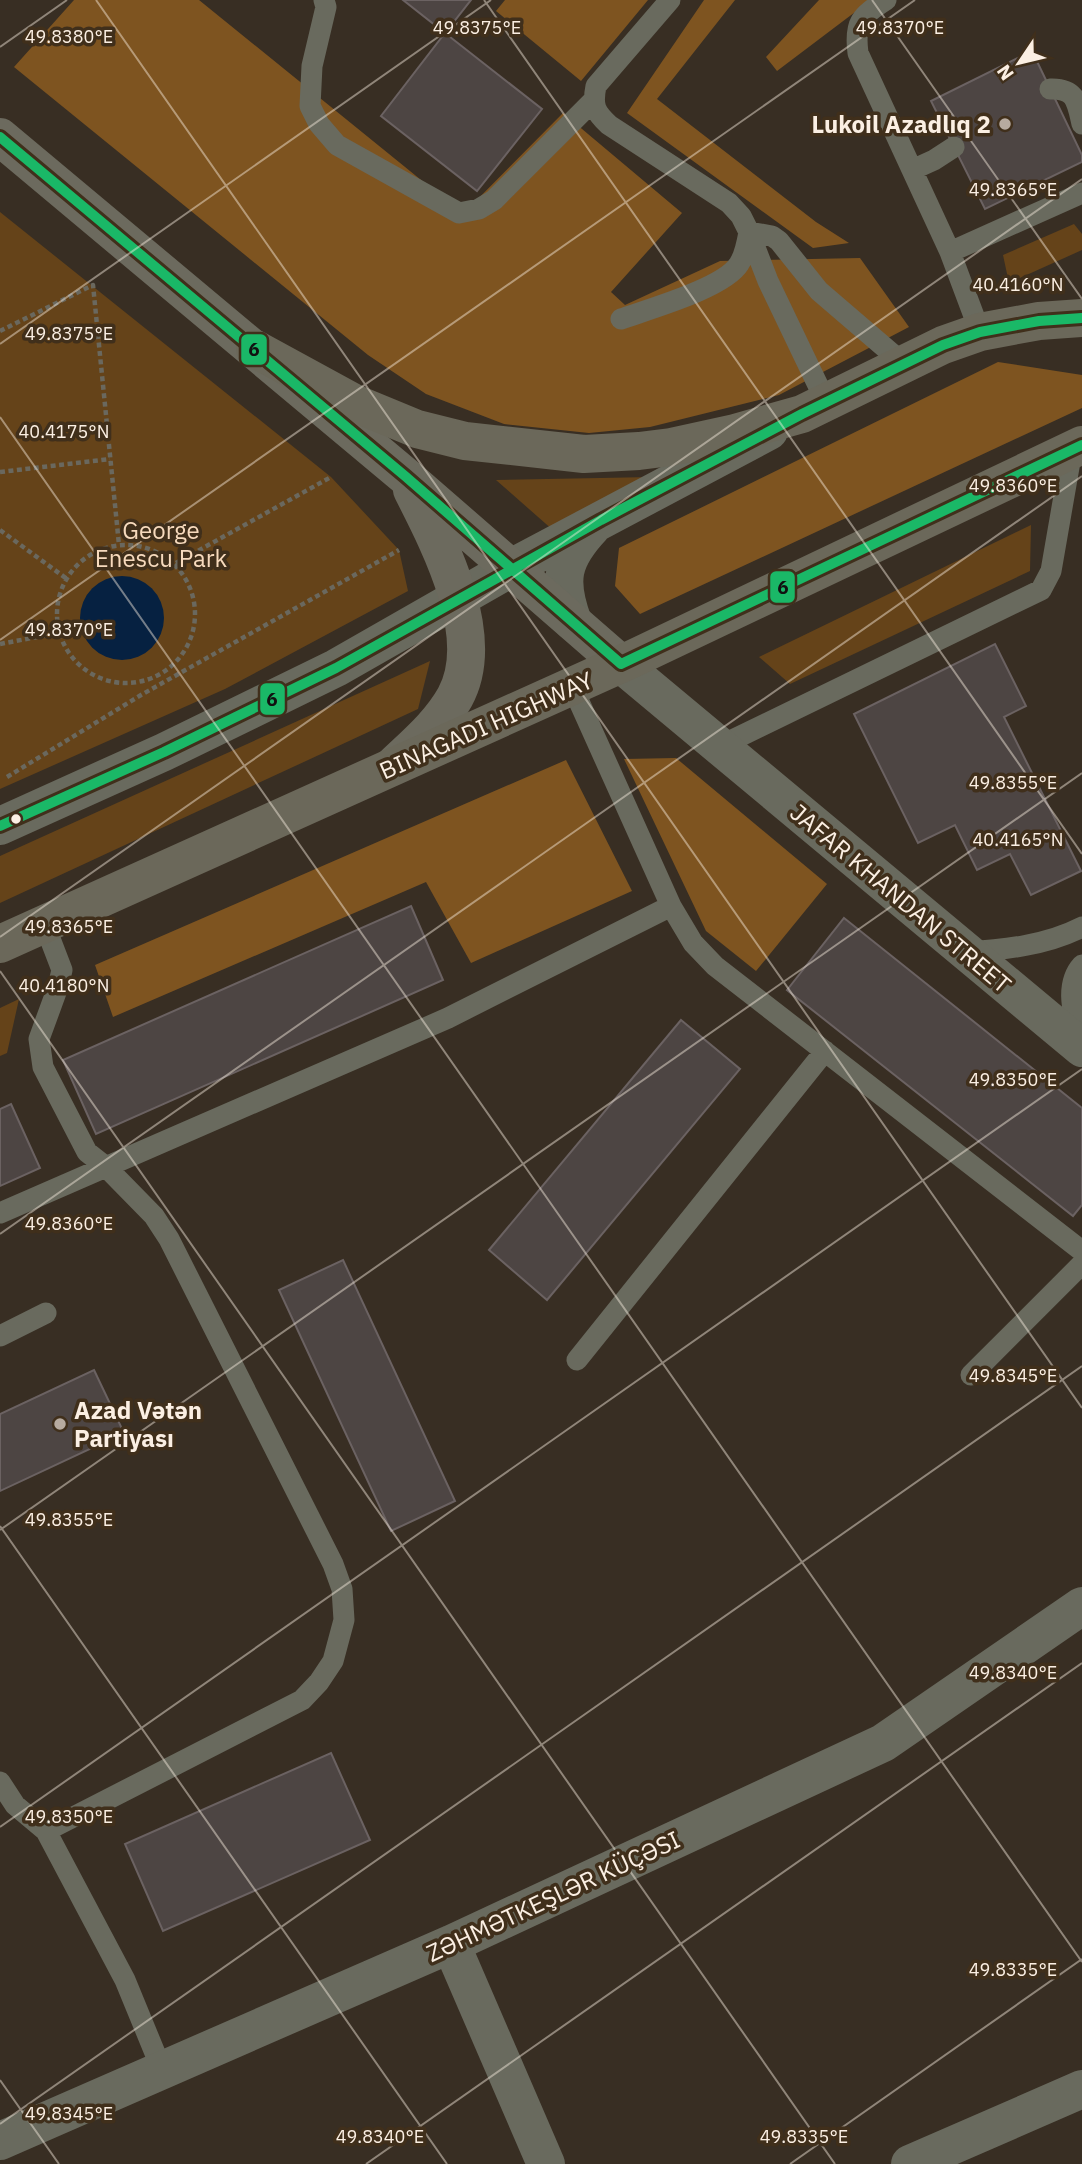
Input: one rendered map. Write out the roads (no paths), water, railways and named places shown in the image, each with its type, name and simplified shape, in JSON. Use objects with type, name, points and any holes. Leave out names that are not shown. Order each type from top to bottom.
[{"type":"main road","points":[[0,137],[405,475],[621,664]]},
{"type":"main road","points":[[255,349],[354,403],[417,429],[465,441],[584,454],[671,447],[735,433],[814,408],[943,345],[980,332],[1039,321],[1082,318]]},
{"type":"main road","name":"BINAGADI HIGHWAY","points":[[0,944],[621,664],[1077,448]]},
{"type":"main road","points":[[389,769],[439,722],[463,679],[466,652],[465,627],[459,598],[448,565],[405,475]]},
{"type":"street","points":[[0,826],[164,752],[336,668],[511,568],[814,408]]},
{"type":"street","points":[[573,622],[565,600],[565,567],[569,556],[596,523]]},
{"type":"street","name":"JAFAR KHANDAN STREET","points":[[621,664],[1082,1048]]},
{"type":"street","name":"ZƏHMƏTKEŞLƏR KÜÇƏSI","points":[[0,2141],[451,1944],[883,1743],[1082,1606]]},
{"type":"street","points":[[451,1944],[546,2164]]},
{"type":"street","points":[[910,2164],[1082,2089]]},
{"type":"lane","points":[[324,0],[326,7],[312,66],[310,106],[319,124],[337,145],[459,213],[479,209],[494,200],[593,101]]},
{"type":"lane","points":[[670,0],[596,86],[593,101],[598,115],[609,125],[729,203],[741,216],[750,233],[814,408]]},
{"type":"lane","points":[[886,0],[867,12],[855,33],[858,53],[950,252],[980,332]]},
{"type":"lane","points":[[1050,89],[1064,88],[1069,92],[1077,101],[1082,124]]},
{"type":"lane","points":[[912,170],[954,147]]},
{"type":"lane","points":[[950,252],[1082,193]]},
{"type":"lane","points":[[621,319],[708,287],[732,272],[744,256],[750,233]]},
{"type":"lane","points":[[750,233],[772,236],[779,241],[820,291],[904,364]]},
{"type":"lane","points":[[720,746],[1041,590],[1051,570],[1077,448]]},
{"type":"lane","points":[[572,686],[671,906],[692,943],[715,966],[1082,1251]]},
{"type":"lane","points":[[0,1213],[448,1018],[671,906]]},
{"type":"lane","points":[[44,923],[62,970],[39,1039],[43,1067],[87,1152],[106,1167],[154,1216],[169,1239],[333,1564],[342,1589],[344,1620],[333,1661],[320,1682],[302,1700],[46,1831]]},
{"type":"lane","points":[[965,952],[1011,948],[1073,932],[1082,927]]},
{"type":"lane","points":[[1082,965],[1075,972],[1071,996],[1082,1048]]},
{"type":"lane","points":[[577,1360],[825,1051]]},
{"type":"lane","points":[[971,1374],[1082,1264]]},
{"type":"lane","points":[[0,1336],[46,1313]]},
{"type":"lane","points":[[0,1782],[15,1805],[46,1831],[125,1980],[162,2070]]},
{"type":"water","points":[[122,576],[145,583],[157,595],[164,618],[157,641],[145,653],[122,660],[99,653],[87,641],[80,618],[87,595],[99,583]]},
{"type":"place","name":"Lukoil Azadlıq 2","points":[[1005,124]]},
{"type":"place","name":"Azad Vətən Partiyası","points":[[60,1424]]},
{"type":"park label","name":"George Enescu Park","points":[[161,544]]}]
